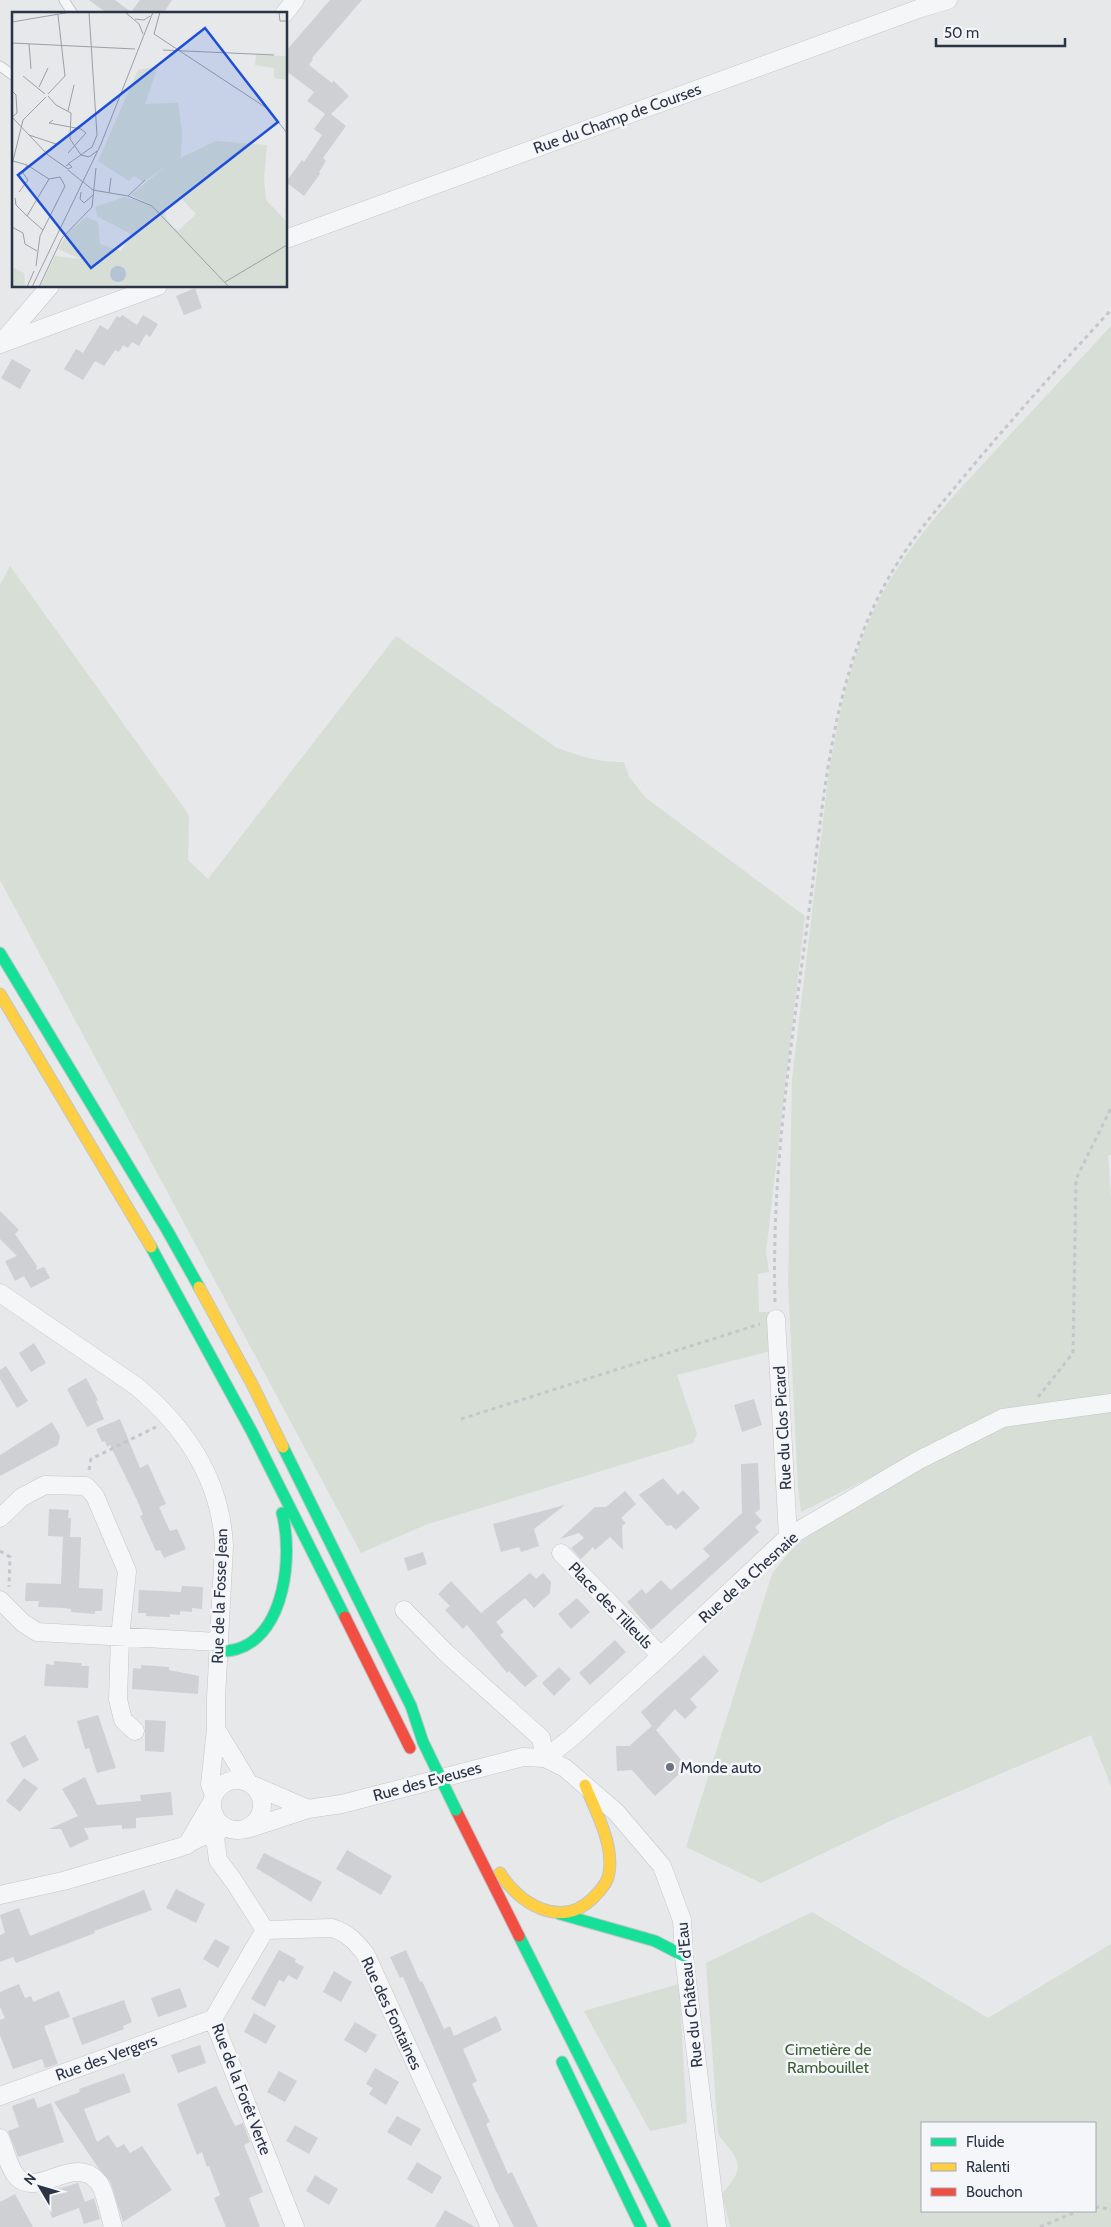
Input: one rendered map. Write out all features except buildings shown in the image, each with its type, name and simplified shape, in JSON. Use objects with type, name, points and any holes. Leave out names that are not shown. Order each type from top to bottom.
[{"type":"main road","points":[[0,953],[167,1230],[247,1376],[461,1807],[665,2227]]},
{"type":"main road","points":[[0,994],[157,1256],[241,1412],[412,1752]]},
{"type":"main road","points":[[218,1647],[227,1652],[241,1648],[258,1636],[280,1601],[290,1552],[289,1536],[284,1517],[245,1433],[241,1412]]},
{"type":"main road","points":[[422,1773],[431,1790]]},
{"type":"main road","points":[[560,1914],[582,1908],[588,1904],[609,1876],[610,1863],[602,1831],[585,1785]]},
{"type":"main road","points":[[461,1807],[505,1883],[514,1894],[538,1910],[560,1914],[655,1941],[684,1956]]},
{"type":"main road","points":[[558,2053],[641,2227]]},
{"type":"street","points":[[286,12],[296,0]]},
{"type":"street","name":"Rue du Champ de Courses","points":[[288,238],[921,8],[948,0]]},
{"type":"street","points":[[0,344],[48,288]]},
{"type":"street","points":[[0,344],[153,288]]},
{"type":"street","name":"Rue de la Fosse Jean","points":[[0,1293],[136,1386],[172,1419],[203,1465],[223,1524],[224,1546],[218,1647],[216,1729],[210,1784],[213,1798]]},
{"type":"street","name":"Rue du Clos Picard","points":[[776,1320],[788,1537]]},
{"type":"street","name":"Rue de la Chesnaie","points":[[545,1758],[570,1739],[788,1537],[919,1460],[1002,1418],[1111,1403]]},
{"type":"street","points":[[0,1518],[22,1497],[45,1485],[86,1486],[95,1496],[127,1571],[120,1637],[118,1699],[123,1720],[135,1731]]},
{"type":"street","name":"Place des Tilleuls","points":[[561,1553],[661,1656]]},
{"type":"street","points":[[4,1604],[23,1623],[37,1632],[120,1637],[218,1647]]},
{"type":"street","points":[[404,1610],[445,1652],[541,1738],[545,1758]]},
{"type":"street","points":[[216,1729],[262,1799],[263,1806],[258,1820],[230,1827],[216,1837],[218,1860]]},
{"type":"street","name":"Rue des Eveuses","points":[[0,1895],[64,1881],[186,1845],[209,1832],[342,1804],[504,1760],[523,1757],[545,1758]]},
{"type":"street","name":"Rue du Château d'Eau","points":[[545,1758],[565,1768],[616,1812],[662,1866],[682,1920],[684,1956],[717,2227]]},
{"type":"street","points":[[264,1930],[234,1880],[218,1860],[186,1845],[213,1798],[225,1783],[241,1779],[308,1810]]},
{"type":"street","points":[[213,1798],[214,1816],[230,1827]]},
{"type":"street","points":[[230,1827],[226,1851],[234,1880]]},
{"type":"street","name":"Rue des Fontaines","points":[[264,1930],[332,1928],[342,1931],[359,1945],[366,1955],[490,2227]]},
{"type":"street","name":"Rue de la Forêt Verte","points":[[264,1930],[213,2019],[295,2227]]},
{"type":"street","name":"Rue des Vergers","points":[[0,2096],[213,2019]]},
{"type":"street","points":[[0,2138],[17,2177],[26,2182],[44,2180],[76,2170],[88,2174],[100,2184],[113,2227]]},
{"type":"lane","points":[[64,0],[72,12]]},
{"type":"lane","points":[[0,66],[12,75]]},
{"type":"path","points":[[461,1419],[776,1320],[775,1230],[792,1031],[828,768],[837,714],[854,653],[884,586],[915,538],[1012,420],[1111,310]]},
{"type":"path","points":[[1023,1415],[1073,1353],[1076,1179],[1111,1108]]},
{"type":"path","points":[[86,1486],[91,1459],[172,1419]]},
{"type":"path","points":[[0,1551],[10,1557],[4,1604]]},
{"type":"path","points":[[1096,2208],[1111,2208]]},
{"type":"path","points":[[1040,2227],[1076,2212]]},
{"type":"green space","points":[[1111,326],[1111,1155],[1108,1155],[1111,1197],[1111,1786],[1091,1735],[888,1822],[761,1883],[686,1847],[772,1574],[794,1546],[874,1491],[1002,1412],[801,1512],[798,1486],[788,1284],[792,1079],[829,771],[840,714],[849,676],[869,621],[880,597],[909,552],[941,510]]},
{"type":"green space","points":[[10,566],[189,815],[188,860],[208,879],[396,636],[557,748],[598,760],[624,762],[629,777],[646,798],[805,916],[766,1252],[769,1272],[758,1274],[759,1312],[770,1312],[775,1350],[677,1375],[697,1434],[693,1443],[425,1525],[361,1553],[0,880],[0,585]]},
{"type":"green space","name":"Cimetière de Rambouillet","points":[[812,1912],[988,2018],[1111,1944],[1111,2227],[730,2227],[722,2194],[735,2176],[738,2164],[736,2158],[718,2134],[706,1963]]},
{"type":"green space","points":[[679,1984],[687,2123],[650,2131],[584,2011]]},
{"type":"traffic: fast","points":[[0,953],[167,1230],[199,1287]]},
{"type":"traffic: fast","points":[[151,1247],[252,1432],[345,1617]]},
{"type":"traffic: fast","points":[[283,1447],[411,1706],[423,1742]]},
{"type":"traffic: fast","points":[[218,1652],[237,1649],[253,1640],[266,1627],[276,1610],[286,1570],[285,1530],[282,1513]]},
{"type":"traffic: fast","points":[[423,1742],[456,1810]]},
{"type":"traffic: fast","points":[[560,1914],[655,1941],[684,1956]]},
{"type":"traffic: fast","points":[[519,1936],[665,2227]]},
{"type":"traffic: fast","points":[[562,2062],[641,2227]]},
{"type":"traffic: slow","points":[[0,994],[151,1247]]},
{"type":"traffic: slow","points":[[199,1287],[252,1384],[283,1447]]},
{"type":"traffic: slow","points":[[500,1873],[508,1884],[529,1903],[554,1912],[567,1912],[580,1908],[595,1896],[607,1880],[610,1862],[607,1840],[585,1785]]},
{"type":"traffic: jam","points":[[345,1617],[410,1748]]},
{"type":"traffic: jam","points":[[456,1810],[519,1936]]},
{"type":"place","name":"Monde auto","points":[[670,1767]]}]
